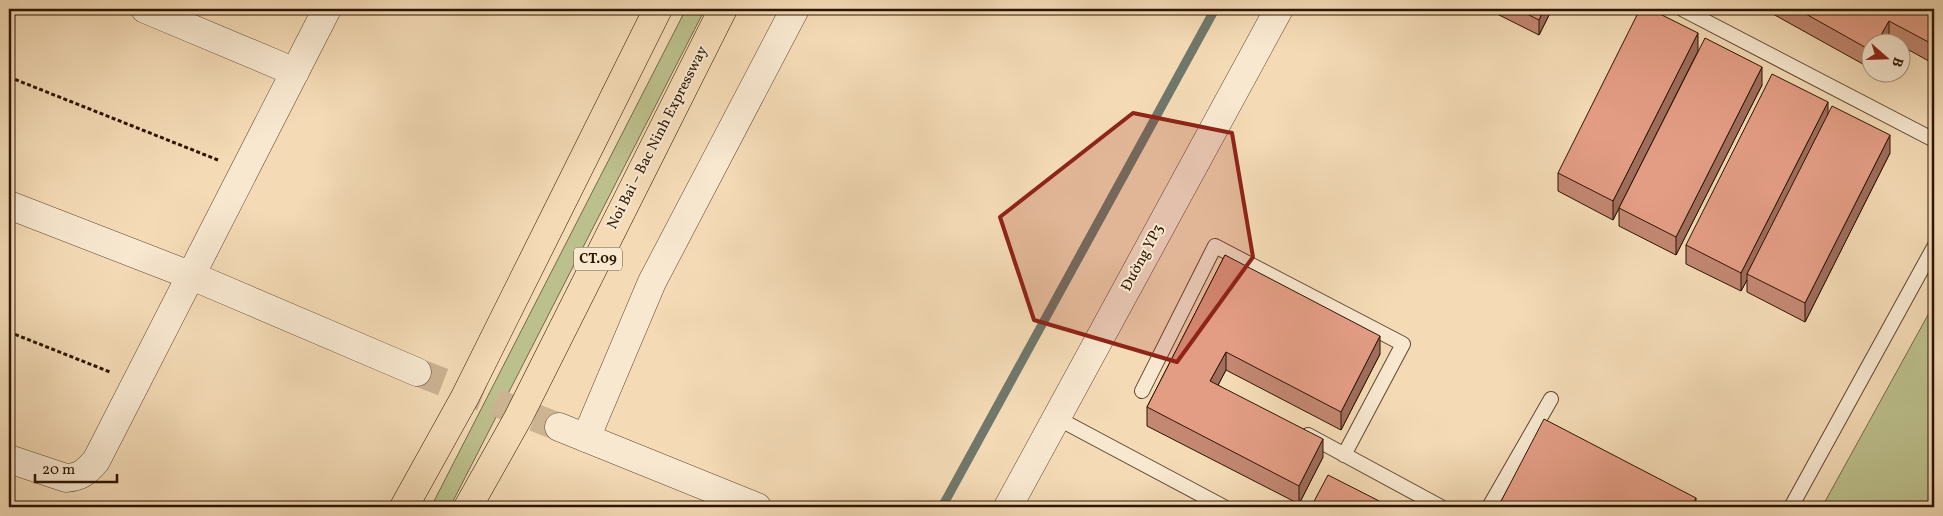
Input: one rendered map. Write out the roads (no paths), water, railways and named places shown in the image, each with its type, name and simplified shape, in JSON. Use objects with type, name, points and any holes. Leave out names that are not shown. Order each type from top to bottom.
[{"type":"highway","points":[[404,507],[465,397],[658,9]]},
{"type":"highway","name":"Noi Bai – Bac Ninh Expressway","points":[[468,507],[518,418],[723,9]]},
{"type":"street","points":[[145,9],[295,72]]},
{"type":"street","points":[[9,459],[66,478],[76,478],[84,474],[96,461],[327,9]]},
{"type":"street","points":[[586,438],[652,282],[795,9]]},
{"type":"street","name":"Đường YP3","points":[[1008,507],[1278,9]]},
{"type":"street","points":[[9,205],[192,276],[417,372]]},
{"type":"street","points":[[558,427],[757,507]]},
{"type":"lane","points":[[1682,9],[1934,140]]},
{"type":"lane","points":[[1142,391],[1216,246],[1403,344],[1344,455]]},
{"type":"lane","points":[[1791,507],[1934,247]]},
{"type":"lane","points":[[1489,507],[1552,399]]},
{"type":"lane","points":[[1056,418],[1224,507]]},
{"type":"lane","points":[[1293,428],[1441,507]]},
{"type":"waterway","points":[[942,507],[1215,9]]},
{"type":"tunnel","points":[[417,372],[559,427]]}]
